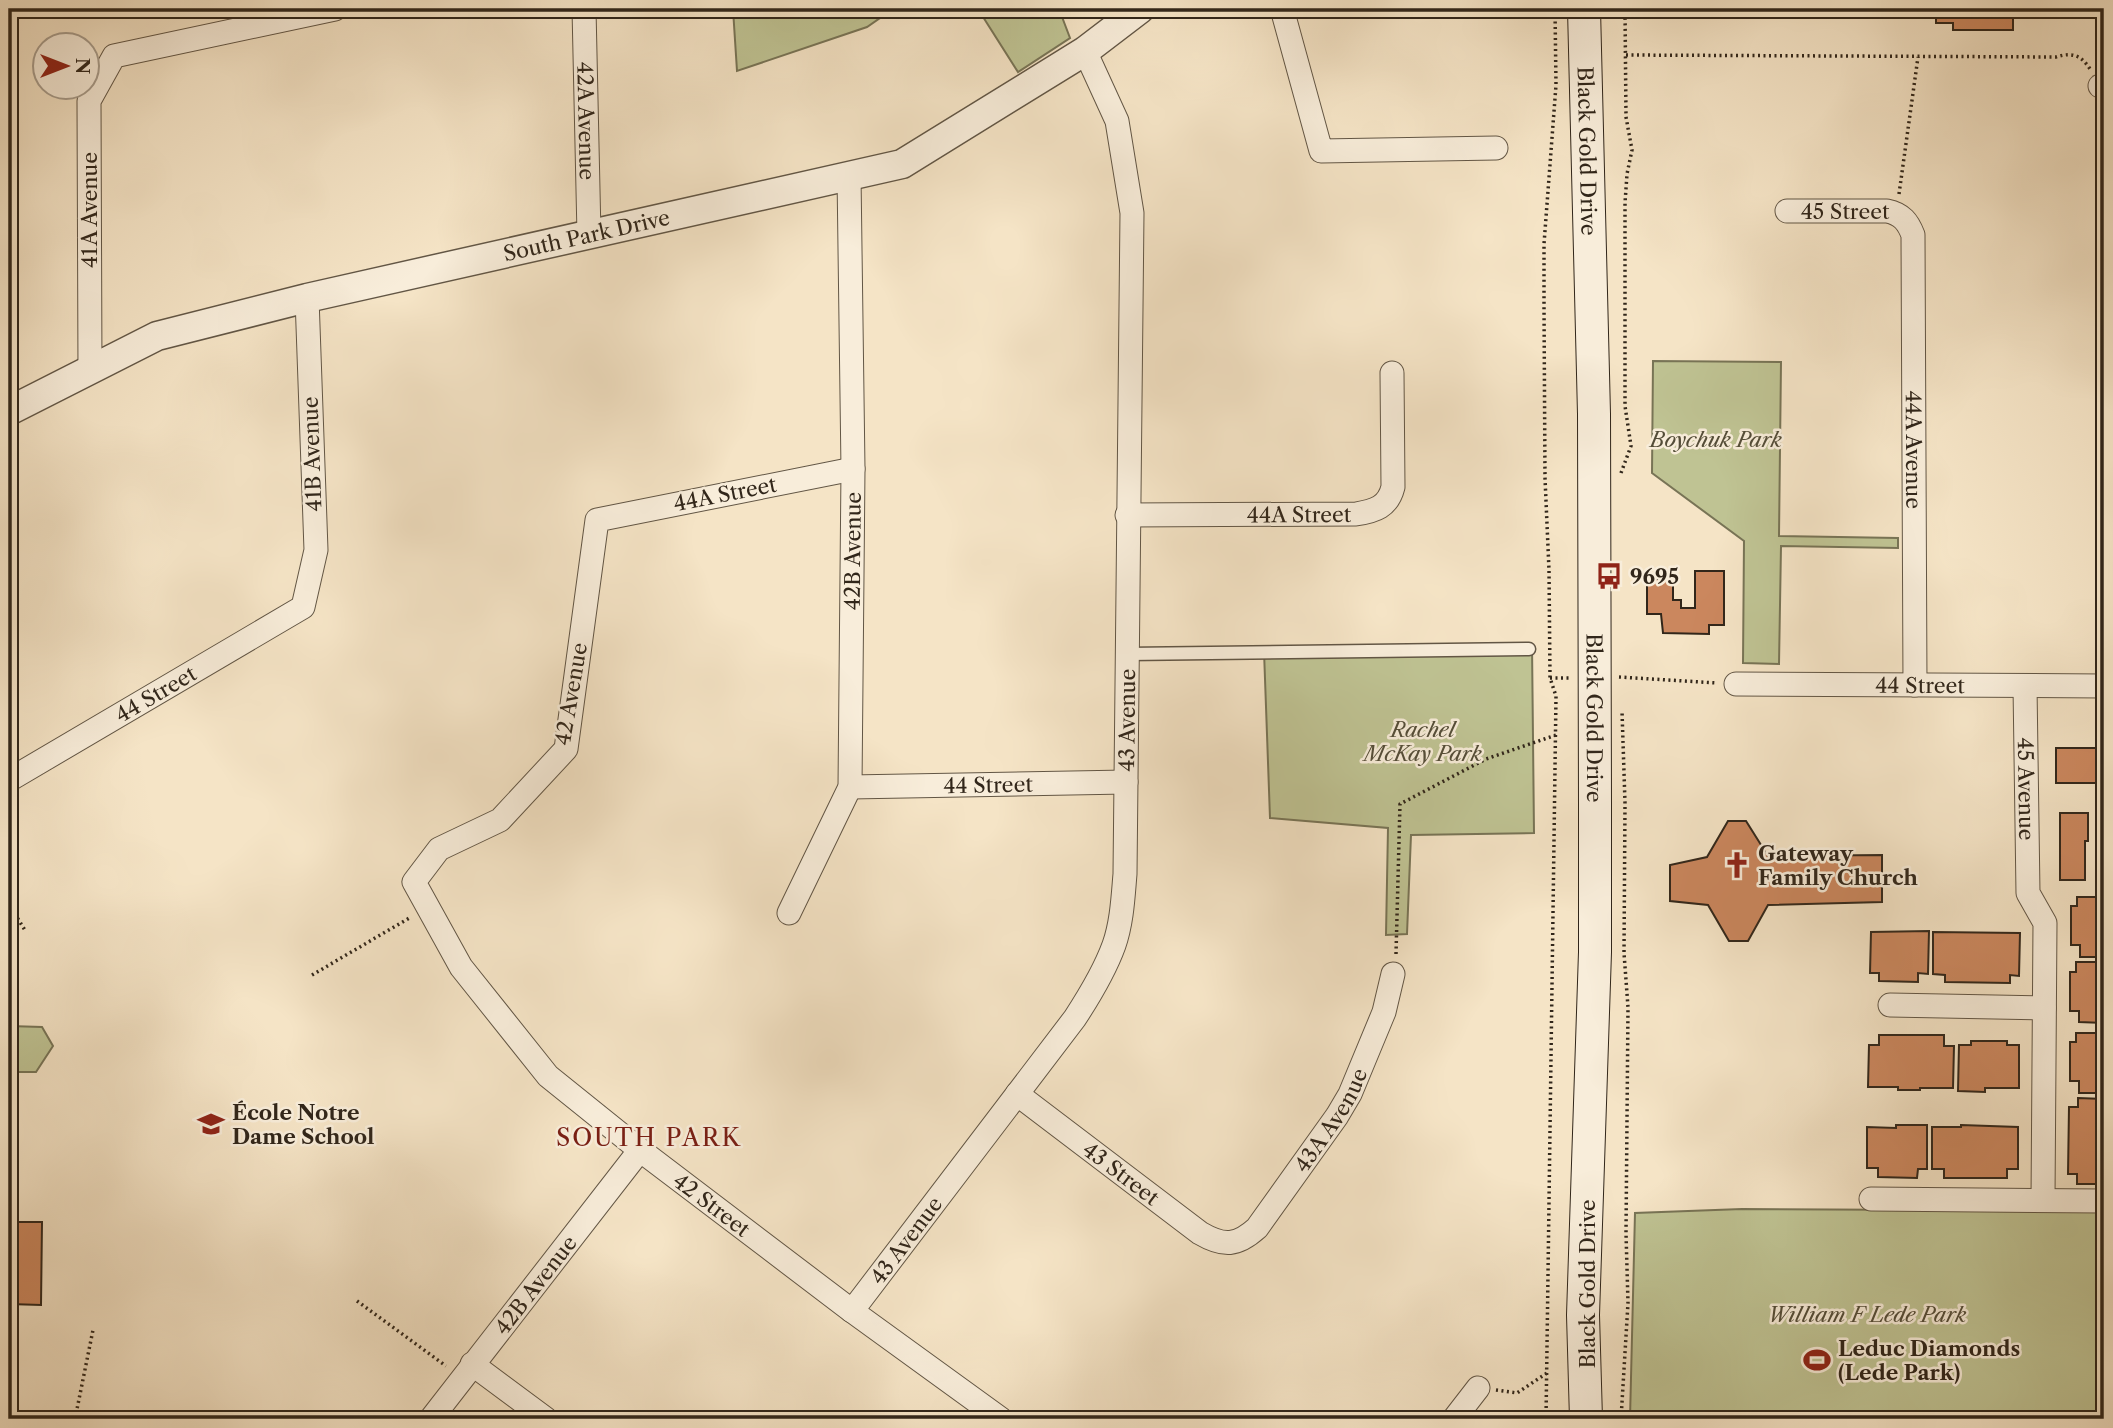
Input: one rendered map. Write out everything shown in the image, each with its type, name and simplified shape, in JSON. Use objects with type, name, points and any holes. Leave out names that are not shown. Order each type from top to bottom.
[{"type":"main road","name":"Black Gold Drive","points":[[1586,11],[1594,414],[1612,675],[1595,952],[1583,1315],[1586,1419]]},
{"type":"street","name":"41A Avenue","points":[[90,372],[89,102],[114,56],[335,9]]},
{"type":"street","name":"42A Avenue","points":[[584,9],[589,235]]},
{"type":"street","name":"South Park Drive","points":[[9,411],[157,336],[307,298],[902,164],[1084,51],[1140,9]]},
{"type":"street","points":[[1282,9],[1321,151],[1496,148]]},
{"type":"street","name":"43 Avenue","points":[[852,1311],[1088,997],[1114,944],[1122,904],[1125,874],[1132,213],[1116,121],[1084,51]]},
{"type":"street","name":"42B Avenue","points":[[789,913],[849,786],[853,469],[849,175]]},
{"type":"street","name":"45 Street","points":[[1787,211],[1887,211],[1899,215]]},
{"type":"street","name":"44A Avenue","points":[[1899,215],[1909,224],[1913,236],[1915,685]]},
{"type":"street","name":"41B Avenue","points":[[303,607],[316,550],[307,298]]},
{"type":"street","name":"44A Street","points":[[1127,515],[1356,514],[1385,505],[1391,497],[1393,487],[1392,373]]},
{"type":"street","name":"44A Street","points":[[597,520],[853,469]]},
{"type":"street","name":"42 Avenue","points":[[414,882],[439,849],[500,820],[566,749],[597,520]]},
{"type":"street","name":"44 Street","points":[[9,780],[303,607]]},
{"type":"street","name":"44 Street","points":[[1736,684],[2104,686]]},
{"type":"street","name":"45 Avenue","points":[[2025,686],[2028,893],[2045,923],[2044,1008]]},
{"type":"street","name":"44 Street","points":[[849,786],[1126,782]]},
{"type":"street","name":"42 Street","points":[[414,882],[461,967],[548,1076],[640,1150],[852,1311],[1000,1419]]},
{"type":"street","name":"43A Avenue","points":[[1232,1243],[1257,1227],[1337,1116],[1350,1094],[1384,1012],[1393,974]]},
{"type":"street","points":[[1890,1005],[2044,1008],[2043,1200]]},
{"type":"street","name":"43 Street","points":[[1017,1094],[1200,1233],[1211,1239],[1232,1243]]},
{"type":"street","name":"42B Avenue","points":[[431,1419],[640,1150]]},
{"type":"street","points":[[1871,1199],[2104,1201]]},
{"type":"street","points":[[467,1371],[546,1419]]},
{"type":"street","points":[[1454,1419],[1478,1388]]},
{"type":"lane","points":[[1127,654],[1530,649]]},
{"type":"path","points":[[1546,1419],[1556,696],[1550,678],[1545,478],[1544,244],[1556,85],[1555,9]]},
{"type":"path","points":[[1621,474],[1632,446],[1625,406],[1625,203],[1632,150],[1626,117],[1625,9]]},
{"type":"path","points":[[1626,55],[2056,57],[2071,54],[2081,57],[2088,64],[2102,86]]},
{"type":"path","points":[[1899,215],[1918,57]]},
{"type":"path","points":[[1550,678],[1612,675],[1736,684]]},
{"type":"path","points":[[1621,1419],[1628,1303],[1626,1233],[1629,1007],[1623,953],[1625,803],[1622,705]]},
{"type":"path","points":[[1393,974],[1400,804],[1486,759],[1556,735]]},
{"type":"path","points":[[9,904],[26,932]]},
{"type":"path","points":[[312,975],[428,908]]},
{"type":"path","points":[[357,1301],[467,1371]]},
{"type":"path","points":[[75,1419],[93,1330]]},
{"type":"path","points":[[1478,1388],[1517,1393],[1547,1373]]},
{"type":"green space","points":[[733,9],[893,9],[867,27],[737,71]]},
{"type":"green space","points":[[978,9],[1059,9],[1070,38],[1018,72]]},
{"type":"green space","name":"Boychuk Park","points":[[1653,361],[1781,362],[1779,536],[1898,538],[1898,548],[1781,546],[1779,664],[1743,663],[1744,541],[1652,473]]},
{"type":"green space","name":"Rachel McKay Park","points":[[1532,645],[1534,833],[1411,835],[1407,934],[1386,935],[1388,828],[1270,818],[1264,651]]},
{"type":"green space","points":[[9,1026],[42,1027],[53,1046],[36,1072],[9,1072]]},
{"type":"green space","name":"William F Lede Park","points":[[1742,1209],[2104,1211],[2104,1419],[1630,1419],[1635,1213]]},
{"type":"building","points":[[1699,9],[1737,9],[1737,16],[1698,15]]},
{"type":"building","points":[[1936,9],[2019,9],[2019,16],[2013,16],[2013,30],[1953,30],[1953,23],[1936,23]]},
{"type":"building","points":[[1695,571],[1724,571],[1724,625],[1709,625],[1709,634],[1663,633],[1661,614],[1647,614],[1647,579],[1673,579],[1673,600],[1681,600],[1681,608],[1695,608]]},
{"type":"building","points":[[2056,748],[2104,748],[2104,783],[2056,783]]},
{"type":"building","points":[[2060,813],[2088,813],[2085,880],[2060,880]]},
{"type":"building","points":[[1728,821],[1746,821],[1768,856],[1882,855],[1882,902],[1768,905],[1748,941],[1729,941],[1708,905],[1670,901],[1670,865],[1707,857]]},
{"type":"building","points":[[2077,897],[2104,897],[2104,957],[2080,957],[2080,945],[2071,945],[2071,906],[2077,906]]},
{"type":"building","points":[[1929,931],[1928,974],[1918,973],[1918,982],[1879,981],[1879,973],[1870,973],[1871,932]]},
{"type":"building","points":[[1933,932],[2020,933],[2019,976],[2010,975],[2010,983],[1945,982],[1945,975],[1933,974]]},
{"type":"building","points":[[2076,962],[2104,962],[2104,1023],[2079,1022],[2079,1011],[2070,1011],[2070,972],[2076,972]]},
{"type":"building","points":[[2076,1033],[2104,1033],[2104,1093],[2079,1093],[2079,1081],[2070,1081],[2070,1042],[2076,1042]]},
{"type":"building","points":[[1879,1035],[1944,1035],[1944,1046],[1954,1046],[1953,1088],[1898,1090],[1898,1087],[1868,1087],[1869,1045],[1879,1045]]},
{"type":"building","points":[[1971,1041],[2007,1041],[2007,1045],[2019,1045],[2019,1088],[1985,1088],[1985,1092],[1958,1091],[1959,1045],[1971,1045]]},
{"type":"building","points":[[2078,1098],[2104,1099],[2104,1184],[2077,1184],[2077,1174],[2068,1174],[2069,1107],[2078,1107]]},
{"type":"building","points":[[1896,1125],[1927,1125],[1927,1169],[1918,1169],[1917,1178],[1878,1177],[1878,1168],[1867,1168],[1867,1127],[1896,1128]]},
{"type":"building","points":[[1932,1127],[2018,1127],[2018,1169],[2007,1169],[2007,1178],[1944,1178],[1944,1169],[1932,1169]]},
{"type":"building","points":[[9,1222],[42,1222],[41,1305],[9,1304]]},
{"type":"place","name":"9695","points":[[1609,576]]},
{"type":"place","name":"Gateway Family Church","points":[[1737,865]]},
{"type":"place","name":"École Notre Dame School","points":[[211,1124]]},
{"type":"place","name":"Leduc Diamonds (Lede Park)","points":[[1817,1360]]},
{"type":"district","name":"SOUTH PARK","points":[[649,1137]]}]
